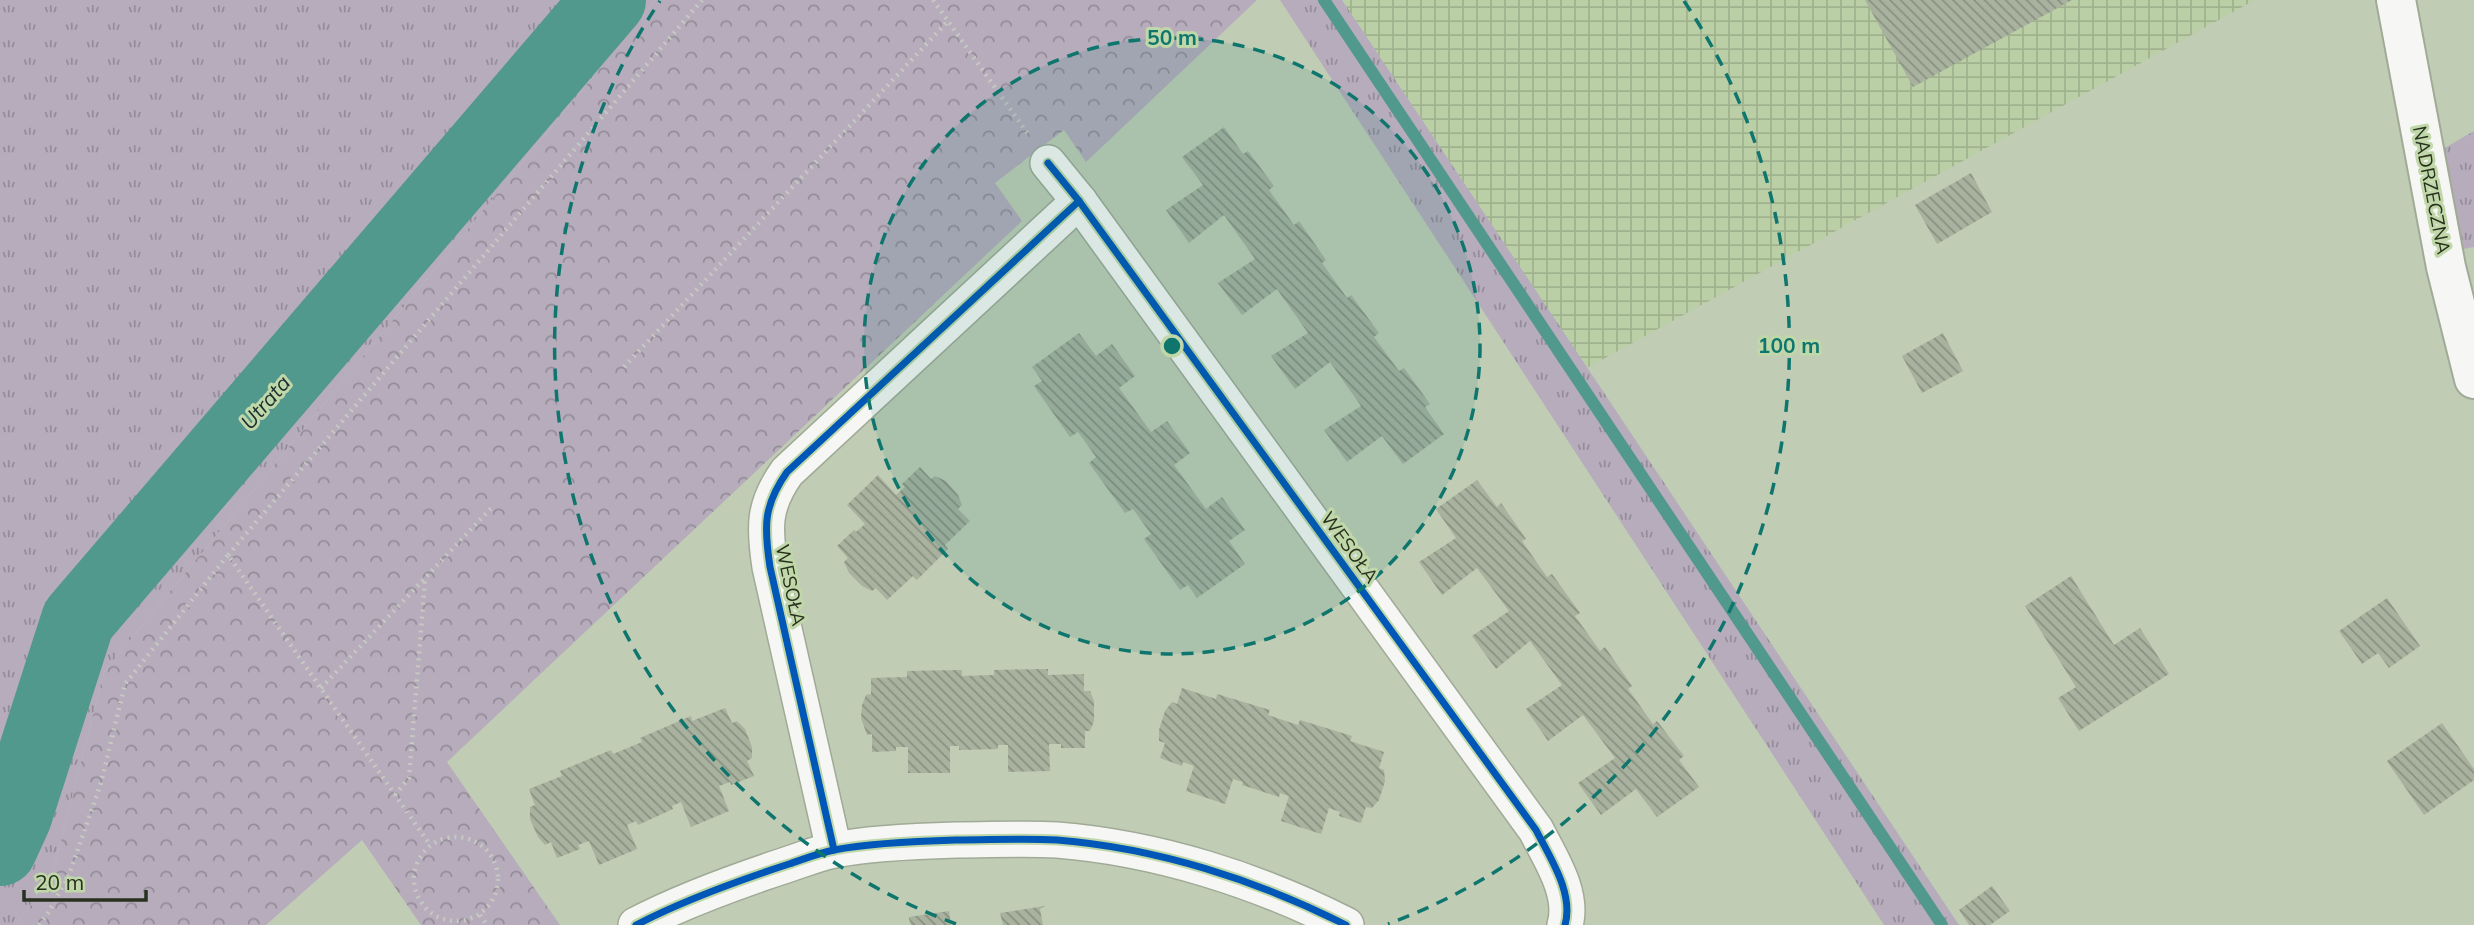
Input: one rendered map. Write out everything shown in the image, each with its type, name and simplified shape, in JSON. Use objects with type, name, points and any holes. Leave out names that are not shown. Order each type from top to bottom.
[{"type":"street","name":"NADRZECZNA","points":[[2396,0],[2446,267],[2474,379]]},
{"type":"street","name":"WESOŁA","points":[[1048,163],[1079,201],[1536,830],[1556,870],[1565,896],[1565,925]]},
{"type":"street","name":"WESOŁA","points":[[834,850],[764,533],[768,506],[774,490],[787,472],[1079,201]]},
{"type":"street","points":[[636,925],[661,912],[756,874],[834,850],[928,841],[1013,839],[1056,840],[1114,847],[1195,865],[1270,890],[1346,925]]},
{"type":"path","points":[[39,925],[69,875],[102,783],[125,684],[228,555],[702,0]]},
{"type":"path","points":[[933,0],[1048,163]]},
{"type":"path","points":[[624,367],[948,21]]},
{"type":"path","points":[[321,688],[494,505]]},
{"type":"path","points":[[228,555],[430,845]]},
{"type":"path","points":[[395,795],[410,778],[425,580]]},
{"type":"path","points":[[463,836],[479,842],[492,854],[498,870],[499,887],[492,902],[480,915],[464,921],[447,921],[432,914],[421,902],[415,887],[414,872],[420,857],[430,845],[446,837],[463,836]]},
{"type":"path","points":[[480,915],[487,925]]},
{"type":"shaded area","points":[[1342,0],[2255,0],[1587,368]]},
{"type":"green space","points":[[0,0],[656,0],[104,672],[50,883],[14,925],[0,925]]},
{"type":"green space","points":[[656,0],[1257,0],[1086,162],[1064,130],[995,183],[1022,221],[447,762],[560,925],[421,925],[362,840],[266,925],[14,925],[50,883],[104,672]]},
{"type":"green space","points":[[1280,0],[1342,0],[1959,925],[1884,925]]},
{"type":"green space","points":[[2474,131],[2474,247],[2463,249],[2443,149]]},
{"type":"building","points":[[1865,0],[2072,0],[1913,87]]},
{"type":"building","points":[[1224,127],[1243,154],[1248,151],[1274,186],[1269,190],[1294,225],[1299,221],[1326,260],[1322,263],[1347,298],[1351,295],[1379,333],[1374,337],[1399,371],[1404,368],[1430,404],[1425,407],[1444,434],[1403,464],[1382,436],[1347,462],[1324,430],[1361,406],[1330,362],[1295,389],[1271,356],[1308,333],[1277,289],[1242,315],[1218,283],[1255,259],[1224,215],[1189,243],[1166,210],[1203,185],[1182,157]]},
{"type":"building","points":[[1971,173],[1992,212],[1937,244],[1915,205]]},
{"type":"building","points":[[1079,333],[1096,356],[1112,344],[1135,376],[1119,388],[1151,432],[1167,421],[1190,453],[1174,465],[1206,509],[1222,497],[1245,530],[1229,541],[1245,564],[1197,598],[1188,585],[1180,590],[1144,539],[1151,534],[1133,509],[1125,513],[1089,463],[1096,457],[1078,432],[1070,437],[1034,386],[1042,381],[1032,367]]},
{"type":"building","points":[[1943,333],[1963,371],[1922,393],[1902,356]]},
{"type":"building","points":[[920,467],[931,479],[935,476],[946,481],[958,495],[962,505],[958,509],[970,521],[945,545],[948,549],[917,580],[913,576],[887,600],[876,588],[872,591],[862,586],[849,573],[844,562],[848,558],[837,546],[865,524],[847,505],[878,475],[896,495],[905,487],[902,484]]},
{"type":"building","points":[[1477,480],[1497,507],[1501,503],[1526,539],[1522,541],[1547,577],[1552,574],[1580,613],[1575,616],[1600,651],[1605,647],[1632,686],[1628,689],[1653,724],[1657,721],[1684,756],[1679,760],[1699,787],[1657,817],[1636,789],[1601,815],[1578,783],[1615,758],[1583,715],[1548,741],[1526,709],[1562,685],[1530,641],[1496,669],[1472,636],[1509,611],[1477,568],[1442,595],[1419,562],[1456,538],[1436,509]]},
{"type":"building","points":[[2071,576],[2114,645],[2140,628],[2169,674],[2079,731],[2058,698],[2076,687],[2025,606]]},
{"type":"building","points":[[2387,598],[2420,646],[2389,668],[2378,653],[2362,664],[2339,631]]},
{"type":"building","points":[[1048,669],[1048,675],[1084,674],[1084,691],[1090,691],[1094,701],[1094,721],[1090,731],[1085,731],[1085,748],[1061,748],[1061,744],[1049,744],[1050,771],[1008,772],[1008,745],[998,745],[998,749],[959,750],[959,746],[950,746],[950,773],[908,773],[908,747],[896,747],[896,751],[872,752],[872,734],[867,735],[861,718],[866,695],[871,694],[871,678],[907,677],[907,671],[962,670],[962,676],[994,675],[994,670]]},
{"type":"building","points":[[1182,688],[1216,699],[1217,694],[1270,710],[1268,715],[1298,725],[1300,720],[1352,736],[1350,741],[1384,752],[1379,768],[1384,770],[1385,781],[1379,800],[1372,808],[1366,807],[1361,823],[1339,816],[1340,812],[1329,808],[1321,834],[1281,821],[1289,796],[1280,793],[1279,797],[1242,785],[1243,782],[1233,779],[1225,804],[1186,791],[1194,766],[1183,762],[1182,766],[1160,758],[1165,743],[1159,741],[1159,730],[1165,711],[1172,702],[1177,704]]},
{"type":"building","points":[[725,708],[732,723],[737,721],[745,729],[752,747],[752,758],[747,761],[754,776],[731,785],[730,782],[719,786],[729,811],[691,827],[681,802],[672,806],[673,809],[638,825],[636,821],[627,825],[637,849],[599,865],[589,841],[578,845],[580,849],[557,858],[551,842],[545,845],[538,837],[530,819],[530,807],[535,805],[529,789],[562,776],[560,771],[611,750],[613,754],[642,742],[640,738],[691,716],[692,721]]},
{"type":"building","points":[[2442,723],[2474,769],[2474,780],[2424,815],[2387,761]]},
{"type":"building","points":[[1992,886],[2010,911],[1990,925],[1969,925],[1959,910]]},
{"type":"building","points":[[1045,906],[1040,909],[1043,925],[1003,925],[1000,913]]},
{"type":"building","points":[[949,911],[951,925],[911,925],[909,919],[909,917]]},
{"type":"waterway","name":"Utrata","points":[[0,849],[15,816],[78,620],[609,0]]},
{"type":"waterway","points":[[1324,0],[1942,925]]},
{"type":"cycle path","points":[[1048,163],[1079,201],[1536,830],[1563,888],[1567,913],[1565,925]]},
{"type":"cycle path","points":[[834,850],[770,567],[766,528],[769,506],[787,472],[1079,201]]},
{"type":"cycle path","points":[[636,925],[711,892],[828,851],[895,843],[1020,839],[1094,844],[1169,859],[1242,880],[1346,925]]}]
